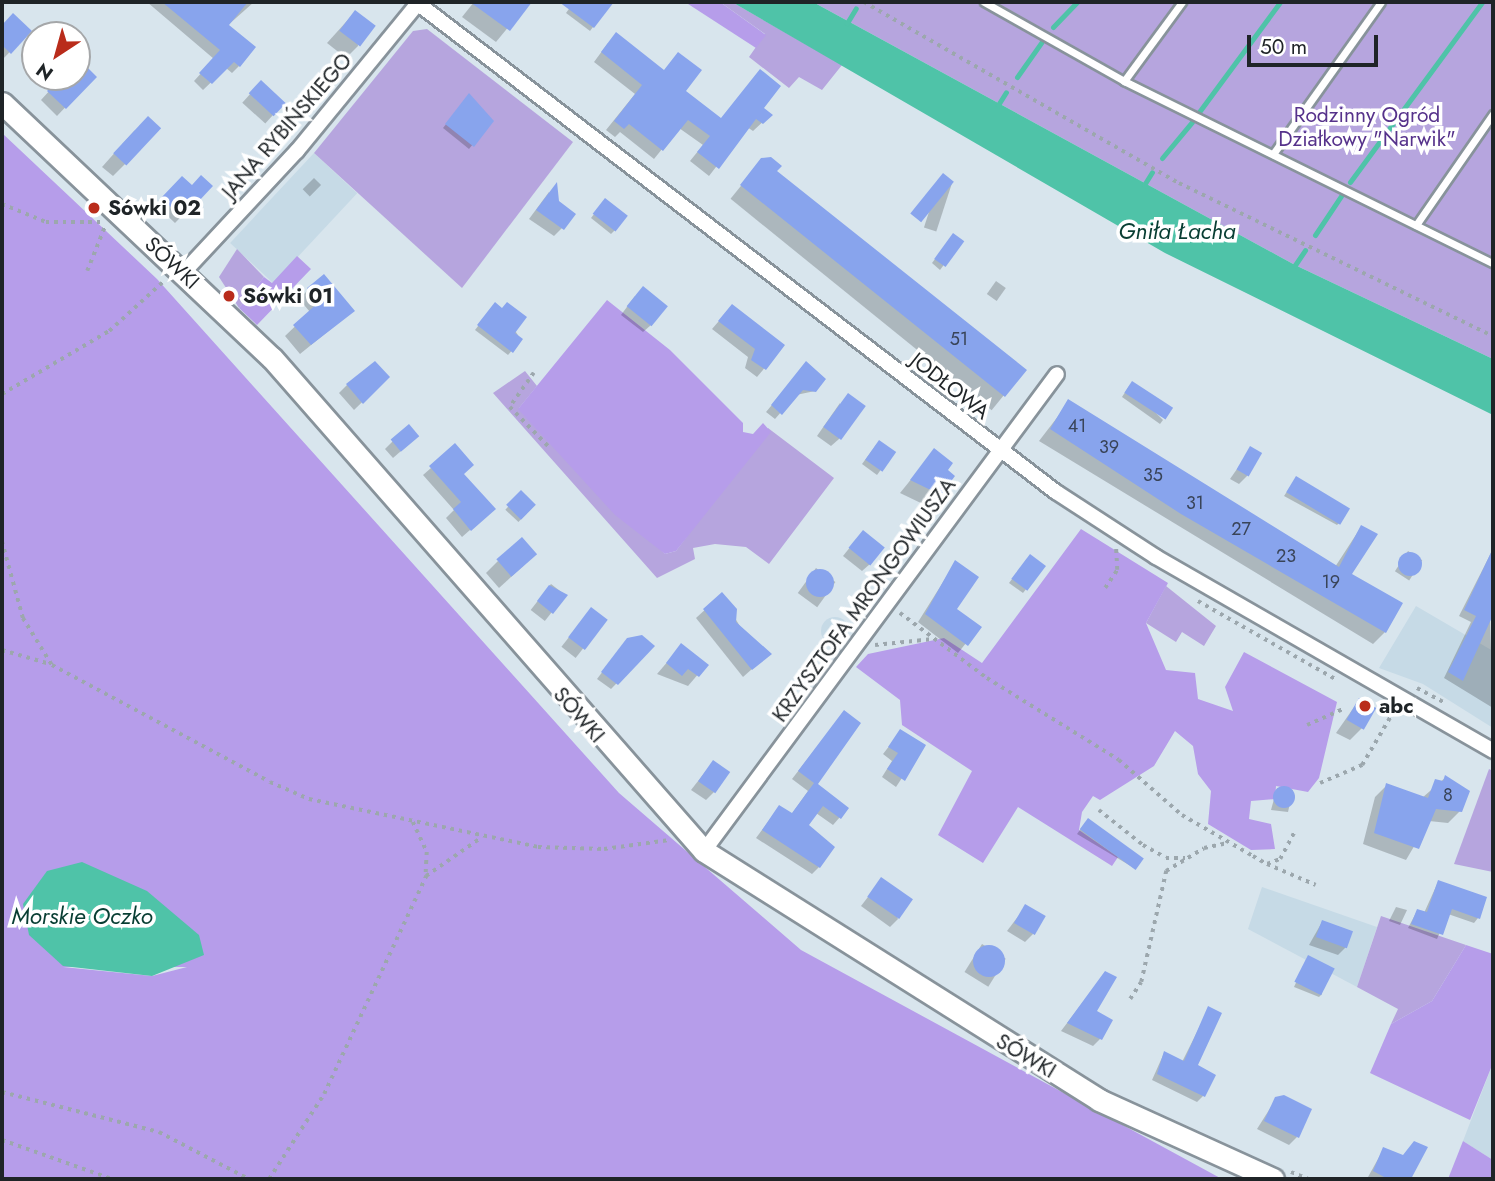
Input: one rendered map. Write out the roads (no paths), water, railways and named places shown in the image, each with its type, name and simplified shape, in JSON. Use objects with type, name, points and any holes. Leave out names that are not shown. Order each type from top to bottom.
[{"type":"street","name":"JANA RYBIŃSKIEGO","points":[[175,276],[297,151],[417,3]]},
{"type":"street","name":"JODŁOWA","points":[[417,3],[999,452],[1156,557],[1493,751]]},
{"type":"street","name":"SÓWKI","points":[[2,103],[175,276],[272,358],[697,845],[1099,1100],[1278,1174]]},
{"type":"street","name":"KRZYSZTOFA MRONGOWIUSZA","points":[[697,845],[851,652],[1057,374]]},
{"type":"lane","points":[[984,2],[1124,81],[1493,263]]},
{"type":"lane","points":[[1124,81],[1182,2]]},
{"type":"lane","points":[[1273,154],[1381,2]]},
{"type":"lane","points":[[1416,225],[1493,114]]},
{"type":"water","name":"Gniła Łacha","points":[[732,2],[813,2],[1295,265],[1493,359],[1493,415],[1165,253]]},
{"type":"water","name":"Morskie Oczko","points":[[82,862],[147,891],[199,935],[204,955],[152,976],[63,966],[29,935],[23,904],[47,871]]},
{"type":"waterway","points":[[1053,27],[1077,2]]},
{"type":"waterway","points":[[1199,112],[1280,2]]},
{"type":"waterway","points":[[1350,182],[1482,2]]},
{"type":"waterway","points":[[847,23],[856,8]]},
{"type":"waterway","points":[[1017,77],[1041,43]]},
{"type":"waterway","points":[[998,105],[1006,92]]},
{"type":"waterway","points":[[1162,158],[1192,122]]},
{"type":"waterway","points":[[1144,185],[1152,172]]},
{"type":"waterway","points":[[1315,235],[1341,196]]},
{"type":"waterway","points":[[1295,265],[1305,250]]},
{"type":"place","name":"Sówki 02","points":[[94,208]]},
{"type":"place","name":"Sówki 01","points":[[229,296]]},
{"type":"place","name":"abc","points":[[1365,706]]},
{"type":"park label","name":"Rodzinny Ogród Działkowy \"Narwik\"","points":[[1367,127]]}]
